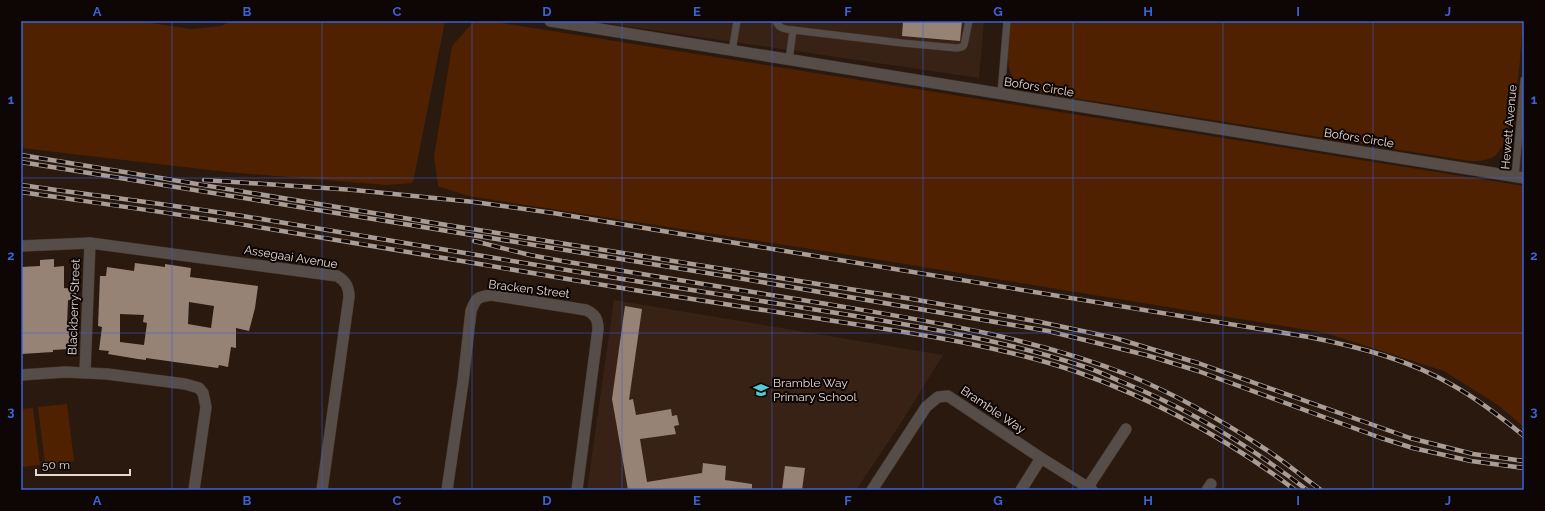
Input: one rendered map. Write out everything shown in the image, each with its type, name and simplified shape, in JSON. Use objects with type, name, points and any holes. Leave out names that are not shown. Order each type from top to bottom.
[{"type":"street","name":"Bofors Circle","points":[[550,21],[1520,177]]},
{"type":"street","name":"Assegaai Avenue","points":[[21,246],[90,243],[337,276],[343,279],[349,289],[349,297],[322,490]]},
{"type":"street","name":"Blackberry Street","points":[[85,372],[90,243]]},
{"type":"street","name":"Bracken Street","points":[[447,490],[463,382],[471,311],[475,301],[480,296],[491,295],[586,310],[593,313],[597,318],[598,329],[577,490]]},
{"type":"street","name":"Blackberry Street","points":[[21,375],[85,372],[185,384],[199,388],[203,393],[206,407],[194,490]]},
{"type":"street","name":"Bramble Way","points":[[872,490],[926,407],[938,397],[948,396],[1090,489],[1126,429]]},
{"type":"street","points":[[1021,490],[1041,458]]},
{"type":"lane","points":[[732,51],[736,21]]},
{"type":"lane","points":[[776,21],[782,28],[793,30],[957,48],[964,45],[969,21]]},
{"type":"lane","points":[[1001,94],[1007,21]]},
{"type":"lane","points":[[790,60],[793,30]]},
{"type":"lane","name":"Hewett Avenue","points":[[1520,177],[1524,80]]},
{"type":"shaded area","points":[[21,21],[138,21],[191,29],[221,26],[232,21],[445,21],[413,183],[386,185],[227,172],[21,148]]},
{"type":"shaded area","points":[[474,21],[489,21],[1524,186],[1524,427],[1498,405],[1444,371],[1326,333],[850,255],[468,196],[438,186],[434,157],[452,46]]},
{"type":"shaded area","points":[[591,21],[984,21],[979,78]]},
{"type":"shaded area","points":[[1010,21],[1523,21],[1517,91],[1509,129],[1503,144],[1496,155],[1487,160],[1470,161],[1042,93],[1019,84],[1014,79],[1010,71],[1008,63],[1008,45]]},
{"type":"shaded area","points":[[1524,80],[1524,178],[1515,177]]},
{"type":"shaded area","name":"Bramble Way Primary School","points":[[614,300],[943,355],[899,426],[856,490],[587,490]]},
{"type":"shaded area","points":[[67,404],[74,461],[45,464],[38,407]]},
{"type":"shaded area","points":[[33,408],[40,465],[21,467],[21,409]]},
{"type":"building","points":[[903,21],[962,21],[960,41],[902,36]]},
{"type":"building","points":[[54,259],[54,267],[64,266],[64,288],[76,289],[76,301],[68,300],[67,325],[75,325],[74,344],[69,344],[69,349],[53,350],[53,352],[21,354],[21,267],[40,266],[40,260]]},
{"type":"building","points":[[135,263],[165,267],[165,264],[191,268],[190,277],[258,286],[255,308],[249,331],[236,328],[236,348],[231,347],[228,367],[219,365],[218,368],[146,358],[146,360],[138,359],[108,354],[109,351],[99,350],[102,327],[98,326],[100,276],[106,276],[107,267],[134,271]],"holes":[[[189,302],[214,306],[211,328],[188,324]],[[120,314],[144,315],[143,322],[147,323],[144,345],[120,342]]]},
{"type":"building","points":[[625,306],[642,309],[629,400],[633,399],[636,415],[671,409],[672,416],[677,415],[679,425],[674,426],[676,434],[640,439],[647,482],[702,473],[703,463],[726,466],[725,480],[752,484],[752,490],[628,490],[612,399]]},
{"type":"building","points":[[785,466],[805,468],[802,490],[782,490]]},
{"type":"railway","points":[[21,155],[428,222],[912,299],[1040,322],[1115,338],[1198,363],[1410,438],[1473,454],[1524,461]]},
{"type":"railway","points":[[21,162],[738,278],[1048,331],[1146,355],[1198,371],[1381,438],[1413,448],[1471,461],[1524,468]]},
{"type":"railway","points":[[204,180],[354,190],[474,202],[553,213],[1309,337],[1365,350],[1420,369],[1472,397],[1524,436]]},
{"type":"railway","points":[[21,185],[242,216],[551,268],[873,319],[932,329],[1021,348],[1085,367],[1171,404],[1195,416],[1241,444],[1307,490]]},
{"type":"railway","points":[[21,192],[239,224],[591,283],[906,332],[994,349],[1080,373],[1137,396],[1192,423],[1218,438],[1295,490]]},
{"type":"railway","points":[[474,241],[530,255],[562,261],[909,318],[1021,341],[1058,351],[1131,376],[1198,408],[1270,452],[1321,490]]},
{"type":"place","name":"Bramble Way Primary School","points":[[761,390]]}]
